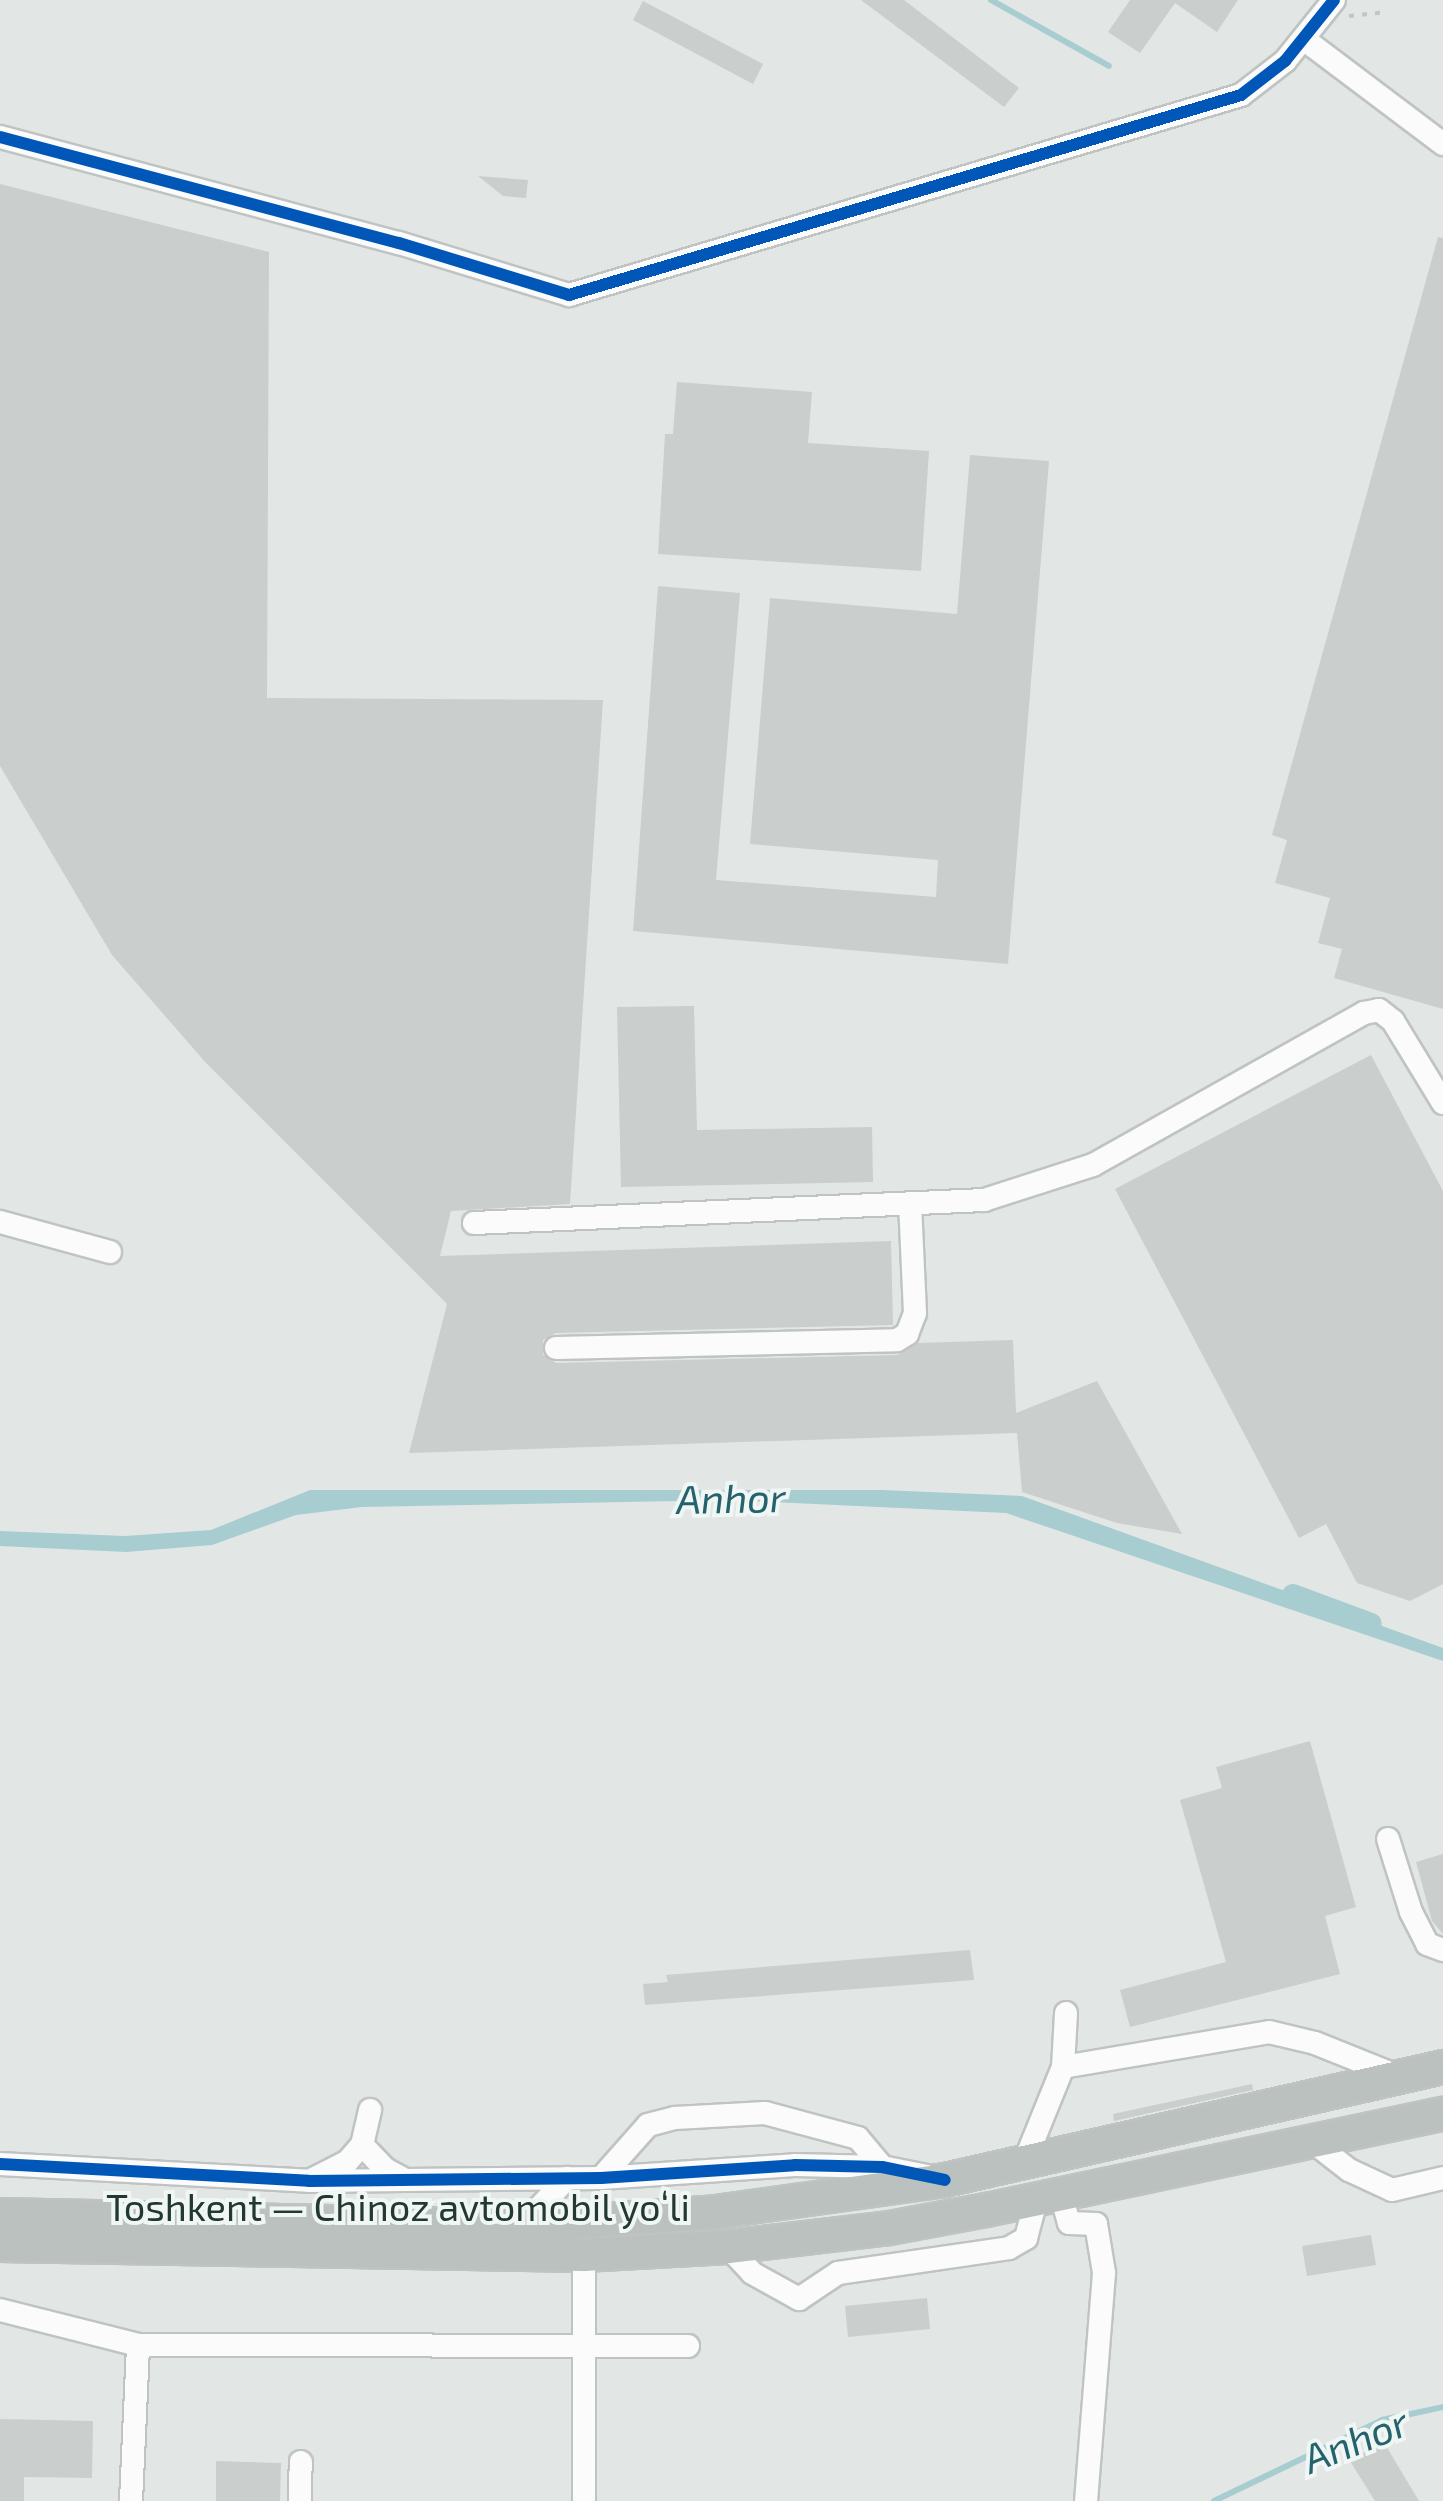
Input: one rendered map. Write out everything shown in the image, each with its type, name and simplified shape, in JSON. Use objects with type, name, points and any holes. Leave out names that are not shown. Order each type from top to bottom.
[{"type":"highway","name":"Toshkent — Chinoz avtomobil yoʻli","points":[[0,2215],[522,2226],[714,2212],[945,2180],[1443,2067]]},
{"type":"highway","name":"Toshkent — Chinoz avtomobil yoʻli","points":[[0,2246],[584,2255],[728,2246],[890,2228],[1443,2114]]},
{"type":"street","points":[[0,137],[398,243],[569,295],[1241,95],[1306,40],[1329,7]]},
{"type":"street","points":[[1306,40],[1443,144]]},
{"type":"street","points":[[474,1223],[984,1200],[1093,1165],[1364,1012],[1379,1010],[1393,1021],[1443,1103]]},
{"type":"street","points":[[556,1348],[897,1340],[907,1334],[915,1313],[910,1203]]},
{"type":"street","points":[[0,1222],[110,1252]]},
{"type":"street","points":[[1388,1839],[1411,1912],[1427,1944],[1443,1950]]},
{"type":"street","points":[[1024,2163],[1063,2067],[1066,2013]]},
{"type":"street","points":[[1063,2067],[1269,2032],[1315,2043],[1402,2078]]},
{"type":"street","points":[[309,2182],[346,2162],[362,2145],[370,2110]]},
{"type":"street","points":[[602,2178],[648,2125],[675,2118],[764,2112],[858,2138],[882,2167]]},
{"type":"street","points":[[1313,2142],[1350,2170],[1392,2190],[1443,2178]]},
{"type":"street","points":[[362,2145],[385,2169],[405,2179]]},
{"type":"street","points":[[0,2164],[309,2182],[602,2178],[795,2165],[882,2167],[945,2180]]},
{"type":"street","points":[[522,2226],[567,2178]]},
{"type":"street","points":[[728,2246],[752,2274],[799,2300],[838,2273],[1009,2248],[1026,2238],[1048,2198],[1070,2223],[1096,2224],[1104,2274],[1086,2501]]},
{"type":"street","points":[[584,2255],[584,2501]]},
{"type":"street","points":[[0,2310],[138,2345],[688,2346]]},
{"type":"street","points":[[131,2501],[138,2345]]},
{"type":"street","points":[[300,2501],[301,2462]]},
{"type":"path","points":[[1329,7],[1352,17],[1386,12]]},
{"type":"water","points":[[310,1490],[882,1490],[1022,1496],[1443,1648],[1443,1661],[1006,1513],[730,1500],[362,1507],[296,1515],[212,1545],[126,1552],[0,1546],[0,1531],[125,1536],[211,1530]]},
{"type":"building","points":[[861,0],[904,0],[1019,88],[1004,107]]},
{"type":"building","points":[[1130,0],[1238,0],[1217,32],[1175,3],[1140,53],[1108,32]]},
{"type":"building","points":[[643,1],[763,64],[753,84],[633,20]]},
{"type":"building","points":[[478,176],[528,180],[526,198],[503,196]]},
{"type":"building","points":[[0,184],[269,252],[267,698],[603,700],[570,1204],[451,1211],[440,1256],[891,1241],[893,1325],[556,1333],[543,1340],[543,1355],[556,1363],[897,1355],[918,1343],[1013,1340],[1016,1413],[1097,1381],[1182,1534],[1117,1523],[1022,1492],[1017,1433],[409,1453],[447,1304],[206,1063],[112,955],[0,766]]},
{"type":"building","points":[[1438,237],[1443,238],[1443,1009],[1334,978],[1342,949],[1318,943],[1330,898],[1275,883],[1287,840],[1272,835]]},
{"type":"building","points":[[677,382],[812,392],[808,443],[929,451],[921,571],[658,554],[665,434],[673,434]]},
{"type":"building","points":[[970,455],[1049,461],[1008,964],[633,931],[658,586],[740,593],[716,880],[936,897],[938,860],[750,844],[770,598],[957,614]]},
{"type":"building","points":[[694,1006],[697,1130],[872,1127],[873,1182],[621,1187],[617,1007]]},
{"type":"building","points":[[1371,1055],[1443,1191],[1443,1584],[1410,1601],[1357,1583],[1326,1524],[1299,1538],[1115,1189]]},
{"type":"building","points":[[1310,1741],[1356,1907],[1325,1916],[1340,1974],[1130,2027],[1120,1990],[1226,1962],[1180,1800],[1222,1788],[1216,1767]]},
{"type":"building","points":[[1443,1854],[1443,1934],[1432,1921],[1416,1862]]},
{"type":"building","points":[[970,1950],[974,1980],[645,2005],[643,1984],[668,1982],[666,1975]]},
{"type":"building","points":[[1252,2084],[1253,2090],[1114,2121],[1113,2114]]},
{"type":"building","points":[[1371,2235],[1376,2265],[1307,2276],[1302,2246]]},
{"type":"building","points":[[927,2298],[930,2329],[848,2337],[845,2306]]},
{"type":"building","points":[[0,2419],[93,2421],[92,2478],[24,2477],[24,2501],[0,2501]]},
{"type":"building","points":[[1383,2441],[1419,2501],[1375,2501],[1350,2461]]},
{"type":"building","points":[[216,2461],[281,2463],[280,2501],[216,2501]]},
{"type":"waterway","points":[[991,0],[1109,66]]},
{"type":"waterway","name":"Anhor","points":[[1293,1595],[1371,1624]]},
{"type":"waterway","name":"Anhor","points":[[1214,2501],[1382,2420],[1443,2407]]},
{"type":"cycle path","points":[[0,137],[399,243],[569,295],[1241,95],[1285,61],[1334,0]]},
{"type":"cycle path","points":[[0,2164],[309,2181],[601,2178],[795,2165],[882,2167],[945,2180]]}]
